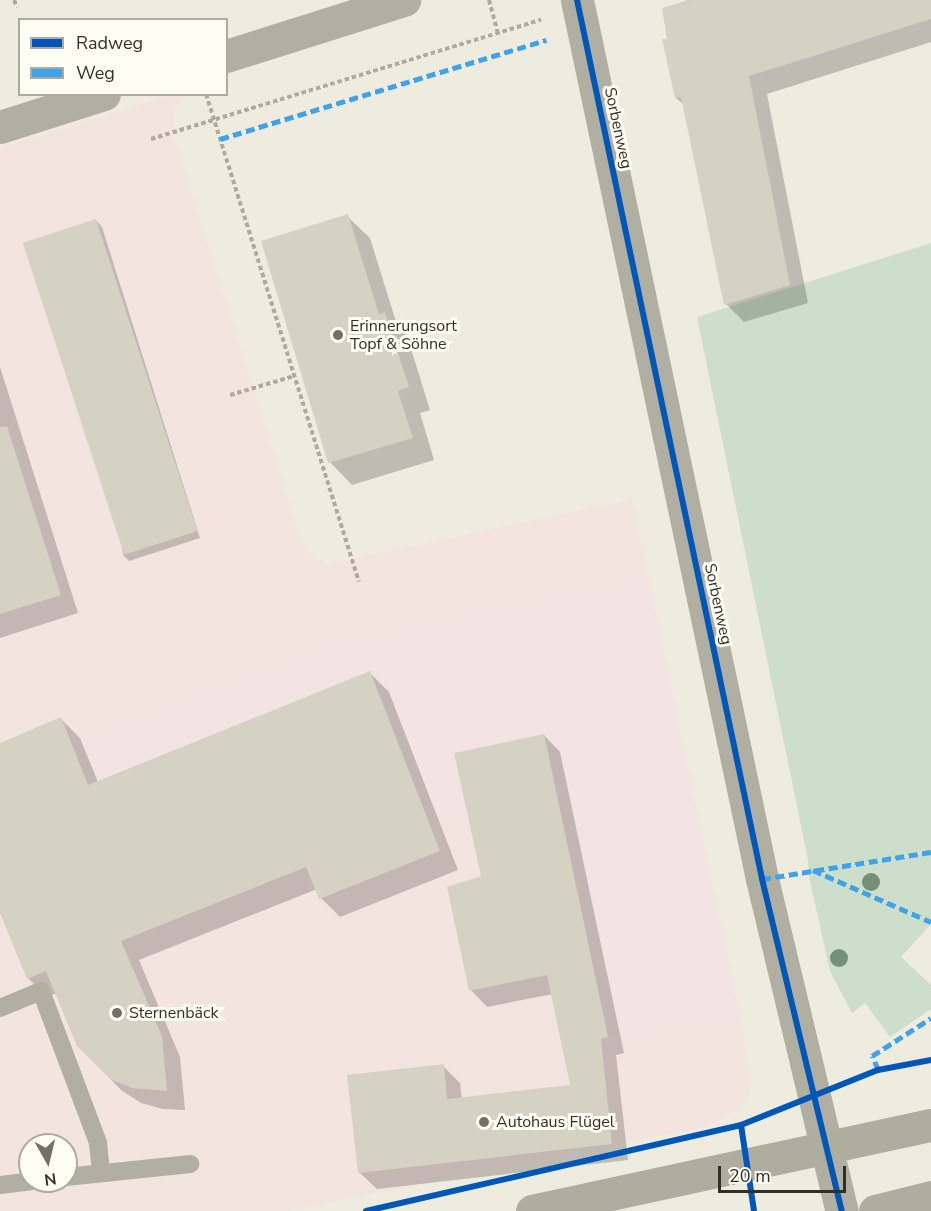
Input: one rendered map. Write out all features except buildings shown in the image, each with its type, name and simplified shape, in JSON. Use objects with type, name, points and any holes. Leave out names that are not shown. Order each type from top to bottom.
[{"type":"main road","points":[[532,1211],[931,1125]]},
{"type":"main road","points":[[875,1211],[931,1197]]},
{"type":"street","points":[[228,55],[404,0]]},
{"type":"street","name":"Sorbenweg","points":[[578,0],[762,879],[842,1211]]},
{"type":"street","points":[[0,127],[98,96]]},
{"type":"lane","points":[[0,1008],[40,991],[98,1143],[101,1173]]},
{"type":"lane","points":[[78,1176],[190,1164]]},
{"type":"lane","points":[[0,1185],[18,1183]]},
{"type":"path","points":[[14,0],[17,8]]},
{"type":"path","points":[[489,0],[498,33]]},
{"type":"path","points":[[151,139],[542,20]]},
{"type":"path","points":[[207,96],[359,582]]},
{"type":"path","points":[[230,395],[294,376]]},
{"type":"shaded area","points":[[167,96],[186,96],[175,107],[174,137],[302,543],[312,557],[327,564],[632,499],[649,580],[338,644],[72,744],[0,743],[0,148]]},
{"type":"shaded area","points":[[649,580],[739,1013],[608,1039],[557,793],[422,821],[27,979],[0,913],[0,743],[61,717],[72,744],[338,644]]},
{"type":"shaded area","points":[[557,793],[608,1039],[739,1013],[749,1070],[750,1094],[740,1110],[705,1127],[287,1211],[0,1211],[0,913],[27,979],[422,821]]},
{"type":"green space","points":[[931,243],[931,924],[901,957],[931,985],[931,1009],[890,1037],[865,1003],[852,1013],[830,971],[809,877],[808,860],[697,317]]},
{"type":"marked path","points":[[220,139],[546,40]]},
{"type":"marked path","points":[[762,879],[931,852]]},
{"type":"marked path","points":[[813,870],[931,922]]},
{"type":"marked path","points":[[878,1070],[872,1056],[931,1018]]},
{"type":"cycle path","points":[[577,0],[762,879],[842,1211]]},
{"type":"cycle path","points":[[366,1211],[741,1125],[878,1070],[931,1060]]},
{"type":"cycle path","points":[[741,1125],[754,1211]]},
{"type":"place","name":"Erinnerungsort Topf & Söhne","points":[[338,335]]},
{"type":"place","name":"Sternenbäck","points":[[117,1013]]},
{"type":"place","name":"Autohaus Flügel","points":[[484,1122]]}]
